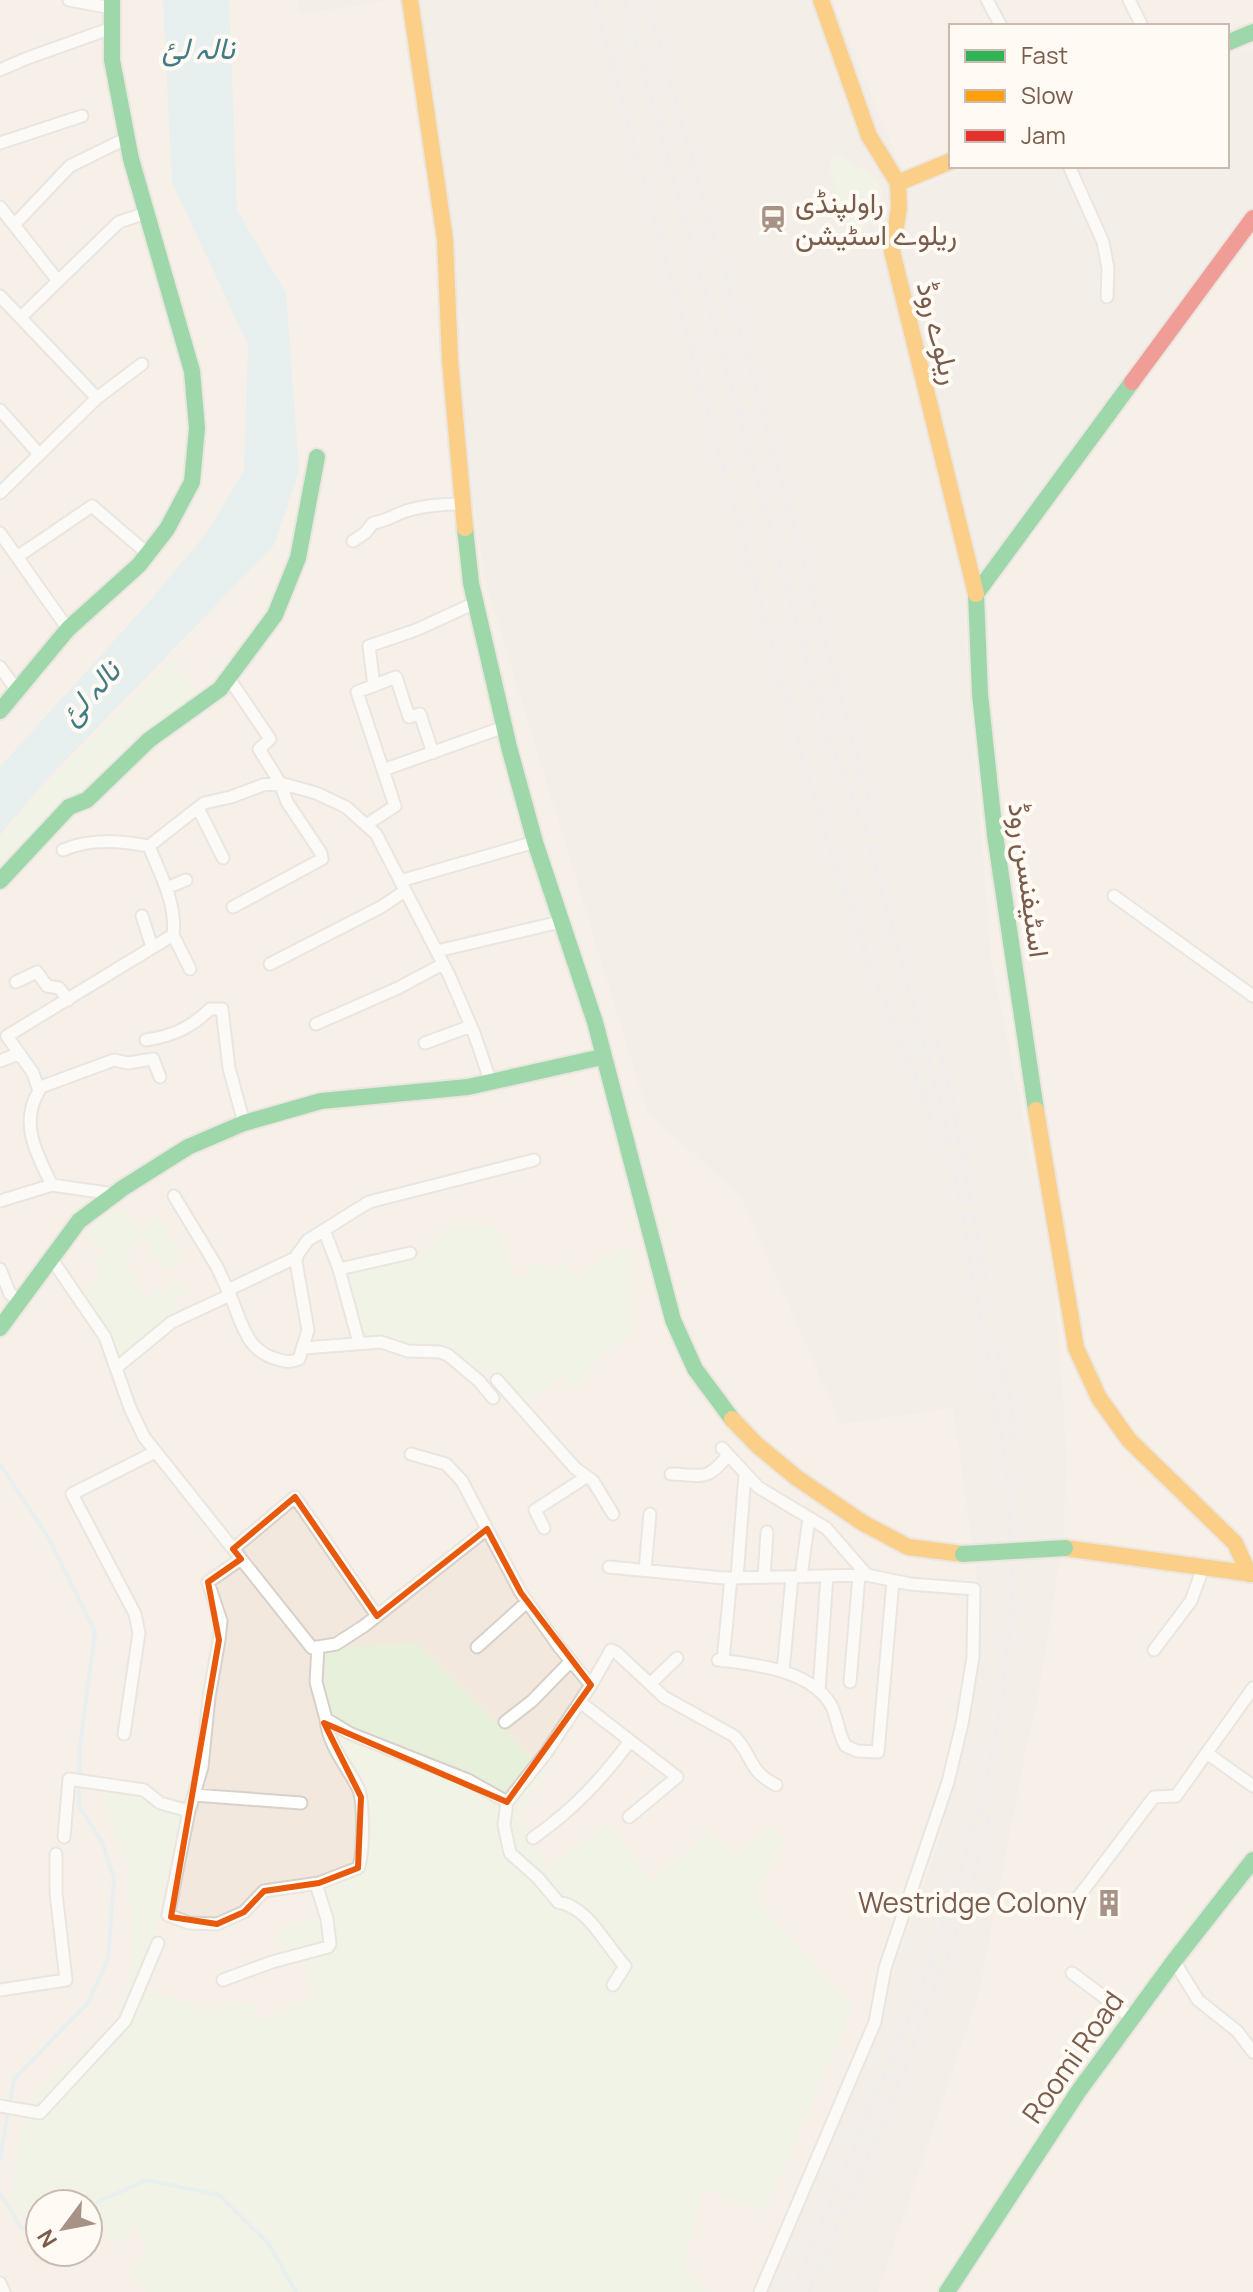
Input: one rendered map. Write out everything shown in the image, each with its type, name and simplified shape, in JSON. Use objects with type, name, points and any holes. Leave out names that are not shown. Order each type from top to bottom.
[{"type":"street","points":[[0,711],[68,629],[148,554],[167,529],[192,482],[197,428],[192,371],[127,138],[112,60],[112,4],[69,0]]},
{"type":"street","name":"اسٹیفنسن روڈ","points":[[410,0],[445,239],[450,360],[471,583],[504,727],[535,842],[595,1022],[673,1320],[695,1369],[722,1409],[757,1445],[797,1478],[863,1523],[908,1547],[963,1554],[1065,1548],[1252,1575]]},
{"type":"street","points":[[821,0],[869,136],[898,183],[949,162]]},
{"type":"street","points":[[987,0],[1000,24]]},
{"type":"street","points":[[1129,0],[1141,24]]},
{"type":"street","points":[[0,70],[106,30]]},
{"type":"street","points":[[1229,42],[1253,32]]},
{"type":"street","points":[[0,143],[82,116]]},
{"type":"street","points":[[14,225],[70,166],[127,138]]},
{"type":"street","points":[[1070,168],[1103,242],[1108,268],[1107,297]]},
{"type":"street","name":"ریلوے روڈ","points":[[898,183],[899,208],[892,251],[976,594]]},
{"type":"street","points":[[0,207],[58,281]]},
{"type":"street","points":[[21,317],[119,222],[146,213]]},
{"type":"street","points":[[976,594],[1253,218]]},
{"type":"street","points":[[1,299],[97,398]]},
{"type":"street","points":[[0,493],[97,398],[142,364]]},
{"type":"street","points":[[0,410],[39,454]]},
{"type":"street","points":[[0,881],[69,807],[87,800],[149,740],[220,689],[275,615],[298,558],[317,457]]},
{"type":"street","points":[[353,541],[373,523],[390,520],[405,511],[434,505],[462,504]]},
{"type":"street","points":[[17,557],[92,506],[148,554]]},
{"type":"street","points":[[0,533],[68,629]]},
{"type":"street","name":"اسٹیفنسن روڈ","points":[[976,594],[980,694],[995,835],[1023,1029],[1076,1348],[1099,1398],[1129,1440],[1235,1543],[1252,1575]]},
{"type":"street","points":[[374,686],[369,646],[416,630],[477,602]]},
{"type":"street","points":[[0,667],[18,692]]},
{"type":"street","points":[[228,677],[270,739],[259,749],[322,859],[233,907]]},
{"type":"street","points":[[366,825],[395,806],[357,692],[396,677],[409,717],[420,714],[433,753]]},
{"type":"street","points":[[383,770],[504,727]]},
{"type":"street","points":[[63,850],[89,841],[149,846],[204,803],[263,785],[280,783],[316,793],[346,807],[376,834],[437,951],[471,1026],[491,1083]]},
{"type":"street","points":[[198,808],[223,858]]},
{"type":"street","points":[[270,964],[381,907],[403,886],[535,842]]},
{"type":"street","points":[[149,846],[166,888],[173,935],[190,969]]},
{"type":"street","points":[[166,888],[186,880]]},
{"type":"street","points":[[1114,896],[1253,996]]},
{"type":"street","points":[[142,916],[152,947]]},
{"type":"street","points":[[437,951],[560,922]]},
{"type":"street","points":[[52,1185],[31,1135],[31,1109],[39,1091],[33,1073],[7,1036],[173,935]]},
{"type":"street","points":[[316,1024],[443,964]]},
{"type":"street","points":[[16,982],[37,972],[47,986],[59,988],[68,1000]]},
{"type":"street","points":[[146,1040],[172,1036],[198,1021],[210,1009],[222,1009],[229,1068],[244,1123]]},
{"type":"street","points":[[425,1043],[471,1026]]},
{"type":"street","points":[[0,1061],[18,1054]]},
{"type":"street","points":[[0,1328],[79,1221],[114,1194],[188,1147],[244,1123],[321,1101],[491,1083],[602,1057]]},
{"type":"street","points":[[38,1088],[114,1060],[128,1063],[153,1059],[160,1077]]},
{"type":"street","points":[[116,1368],[172,1322],[297,1257],[308,1240],[369,1202],[534,1160]]},
{"type":"street","points":[[0,1201],[52,1185],[114,1194]]},
{"type":"street","points":[[174,1196],[217,1267],[251,1345],[264,1356],[292,1362],[299,1359],[308,1330],[297,1257]]},
{"type":"street","points":[[324,1230],[339,1269],[359,1343]]},
{"type":"street","points":[[339,1269],[410,1253]]},
{"type":"street","points":[[51,1258],[105,1337],[130,1408],[144,1437],[312,1648],[336,1644],[377,1616],[487,1529]]},
{"type":"street","points":[[0,1269],[10,1294],[21,1301]]},
{"type":"street","points":[[304,1348],[381,1342],[408,1351],[440,1352],[479,1381],[493,1398]]},
{"type":"street","points":[[497,1380],[575,1468],[593,1481],[613,1514]]},
{"type":"street","points":[[671,1474],[707,1475],[715,1472],[725,1451],[758,1487],[826,1528],[863,1576],[850,1682]]},
{"type":"street","points":[[124,1734],[139,1633],[135,1614],[72,1494],[155,1452]]},
{"type":"street","points":[[411,1454],[446,1464],[462,1481],[527,1602],[591,1685]]},
{"type":"street","points":[[745,1474],[721,1661],[783,1671],[819,1691],[830,1704],[846,1746],[857,1751],[878,1752],[893,1581]]},
{"type":"street","points":[[544,1528],[535,1516],[535,1510],[586,1477]]},
{"type":"street","points":[[233,1549],[295,1497],[377,1616]]},
{"type":"street","points":[[645,1570],[650,1514]]},
{"type":"street","points":[[783,1671],[809,1518]]},
{"type":"street","points":[[764,1577],[767,1532]]},
{"type":"street","points":[[241,1559],[208,1582],[221,1621],[202,1767],[189,1811],[168,1915],[171,1917],[202,1925],[217,1924],[244,1912],[264,1891],[319,1883],[358,1868],[364,1848],[359,1790],[328,1731],[316,1682],[318,1647]]},
{"type":"street","points":[[609,1567],[734,1578],[863,1576],[974,1589],[973,1657],[962,1724],[948,1782],[885,1968],[875,2022],[760,2292]]},
{"type":"street","points":[[1154,1650],[1191,1601],[1203,1568]]},
{"type":"street","points":[[819,1691],[827,1576]]},
{"type":"street","points":[[477,1647],[527,1602]]},
{"type":"street","points":[[613,1985],[625,1966],[586,1918],[570,1904],[558,1902],[538,1878],[510,1853],[504,1825],[507,1802],[546,1753],[611,1650],[664,1697],[734,1736],[742,1744],[756,1772],[776,1785]]},
{"type":"street","points":[[650,1684],[677,1658]]},
{"type":"street","points":[[505,1722],[532,1701],[571,1661]]},
{"type":"street","points":[[1073,1904],[1154,1797],[1176,1796],[1253,1688]]},
{"type":"street","points":[[580,1702],[677,1777],[629,1817]]},
{"type":"street","points":[[326,1719],[349,1733],[468,1780],[507,1802]]},
{"type":"street","points":[[533,1838],[565,1816],[586,1795],[630,1741]]},
{"type":"street","points":[[1208,1754],[1253,1786]]},
{"type":"street","points":[[64,1837],[67,1782],[74,1778],[144,1790],[160,1803],[189,1811]]},
{"type":"street","points":[[194,1795],[301,1803]]},
{"type":"street","points":[[0,1990],[66,1980],[56,1893],[56,1854]]},
{"type":"street","name":"Roomi Road","points":[[947,2292],[1078,2092],[1253,1860]]},
{"type":"street","points":[[223,1980],[272,1962],[328,1947],[331,1938],[319,1896],[319,1883]]},
{"type":"street","points":[[0,2106],[40,2113],[125,2021],[158,1943]]},
{"type":"street","points":[[1174,1961],[1198,2000],[1237,2031],[1253,2052]]},
{"type":"street","points":[[1072,1973],[1132,2018]]},
{"type":"street","points":[[0,2283],[4,2292]]},
{"type":"highlighted area","points":[[295,1497],[377,1616],[487,1529],[521,1593],[591,1685],[507,1802],[324,1723],[361,1797],[358,1868],[319,1883],[264,1891],[244,1912],[217,1924],[171,1917],[219,1640],[208,1582],[241,1559],[233,1549]]},
{"type":"shaded area","points":[[0,0],[1253,0],[1253,2292],[0,2292]]},
{"type":"shaded area","points":[[298,0],[393,0],[299,14]]},
{"type":"shaded area","points":[[400,0],[832,0],[911,191],[967,168],[1229,168],[1229,59],[1253,50],[1253,215],[1065,488],[964,615],[991,959],[1054,1270],[1067,1459],[1063,1540],[1038,1698],[979,1993],[878,2292],[754,2292],[885,1998],[944,1826],[982,1612],[953,1408],[841,1424],[741,1197],[647,1111],[486,584]]},
{"type":"green space","points":[[839,156],[874,177],[882,190],[881,199],[866,227],[859,233],[851,232],[845,224],[830,168],[832,160]]},
{"type":"green space","points":[[171,660],[200,697],[135,740],[123,751],[106,776],[0,877],[0,839],[44,787]]},
{"type":"green space","points":[[120,1207],[138,1229],[160,1219],[182,1254],[173,1259],[175,1264],[163,1270],[145,1239],[127,1249],[133,1261],[127,1267],[145,1298],[180,1282],[185,1293],[174,1300],[184,1316],[121,1358],[83,1289],[102,1279],[93,1261],[103,1252],[87,1230]]},
{"type":"green space","points":[[469,1221],[477,1227],[495,1226],[511,1262],[507,1265],[517,1279],[528,1274],[524,1263],[542,1263],[548,1271],[564,1261],[576,1276],[625,1247],[630,1258],[630,1334],[599,1357],[576,1389],[564,1375],[520,1403],[493,1368],[485,1373],[458,1353],[432,1347],[407,1348],[392,1334],[363,1339],[347,1272],[417,1256],[432,1248],[428,1241],[446,1235],[442,1227]]},
{"type":"green space","points":[[417,1643],[546,1772],[517,1815],[548,1867],[608,1824],[653,1881],[708,1832],[738,1853],[771,1827],[785,1838],[754,1898],[853,2007],[765,2212],[704,2188],[684,2262],[707,2292],[148,2292],[130,2275],[146,2248],[136,2227],[117,2244],[104,2235],[104,2188],[24,2188],[24,2222],[10,2201],[23,2121],[48,2077],[88,2051],[118,2018],[133,1959],[129,1868],[103,1797],[109,1781],[182,1809],[145,1990],[214,2011],[250,2001],[261,2020],[318,1998],[304,1958],[284,1954],[279,1933],[330,1912],[328,1882],[356,1863],[352,1786],[323,1742],[326,1648]]},
{"type":"water","name":"نالہ لئ","points":[[163,0],[229,0],[237,210],[286,293],[299,471],[274,545],[40,787],[0,835],[0,767],[205,535],[244,471],[248,345],[172,182]]},
{"type":"waterway","points":[[0,1464],[48,1537],[95,1632],[80,1745],[79,1806],[102,1842],[114,1879],[108,1959],[88,2003],[14,2079],[0,2158]]},
{"type":"waterway","points":[[104,2199],[146,2180],[219,2195],[269,2244],[296,2292]]},
{"type":"waterway","points":[[0,2193],[24,2229]]},
{"type":"railway","points":[[594,0],[817,809],[870,966],[919,1082],[941,1148]]},
{"type":"railway","points":[[624,0],[831,745],[865,828],[947,1128],[1008,1476],[1012,1597],[1003,1699],[982,1802],[930,1967],[793,2292]]},
{"type":"railway","points":[[647,0],[879,837]]},
{"type":"railway","points":[[935,1037],[951,1093],[985,1280]]},
{"type":"railway","points":[[998,1351],[1011,1404],[1014,1445]]},
{"type":"railway","points":[[809,2292],[895,2093],[968,1902],[992,1806]]},
{"type":"traffic: fast","points":[[0,711],[68,629],[139,565],[167,529],[192,482],[197,428],[192,371],[131,159],[112,60],[112,0]]},
{"type":"traffic: fast","points":[[1229,42],[1253,32]]},
{"type":"traffic: fast","points":[[1036,1110],[995,835],[980,694],[976,594],[1132,382]]},
{"type":"traffic: fast","points":[[0,881],[69,807],[87,800],[149,740],[220,689],[275,615],[298,558],[317,457]]},
{"type":"traffic: fast","points":[[465,528],[471,583],[509,747],[535,842],[595,1022],[673,1320],[695,1369],[732,1419]]},
{"type":"traffic: fast","points":[[0,1328],[79,1221],[123,1188],[188,1147],[244,1123],[321,1101],[468,1087],[602,1057]]},
{"type":"traffic: fast","points":[[963,1554],[1065,1548]]},
{"type":"traffic: fast","points":[[947,2292],[1078,2092],[1253,1860]]},
{"type":"traffic: slow","points":[[410,0],[445,239],[450,360],[465,528]]},
{"type":"traffic: slow","points":[[821,0],[869,136],[898,183],[899,208],[892,251],[976,594]]},
{"type":"traffic: slow","points":[[898,183],[949,162]]},
{"type":"traffic: slow","points":[[1036,1110],[1076,1348],[1099,1398],[1129,1440],[1235,1543],[1249,1574]]},
{"type":"traffic: slow","points":[[732,1419],[757,1445],[797,1478],[863,1523],[908,1547],[963,1554]]},
{"type":"traffic: slow","points":[[1065,1548],[1253,1574]]},
{"type":"traffic: jam","points":[[1132,382],[1253,218]]},
{"type":"place","name":"راولپنڈی ریلوے اسٹیشن","points":[[773,219]]},
{"type":"place","name":"Westridge Colony","points":[[1109,1903]]}]
